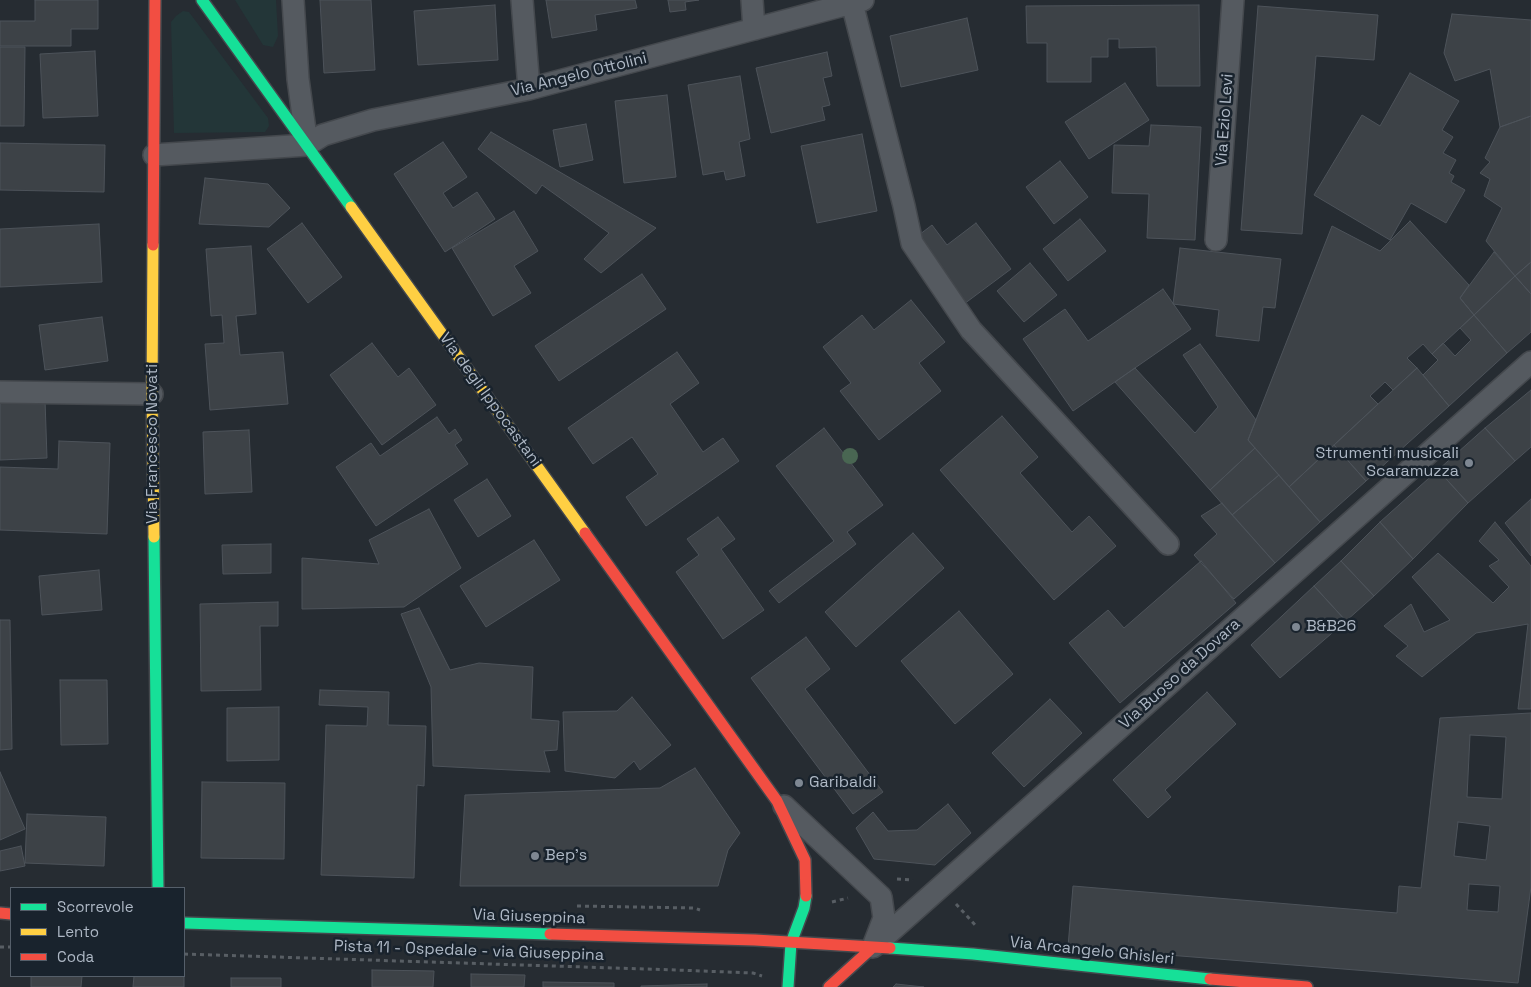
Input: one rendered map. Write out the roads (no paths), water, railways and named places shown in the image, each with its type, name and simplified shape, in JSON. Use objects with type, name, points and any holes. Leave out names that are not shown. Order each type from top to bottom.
[{"type":"street","name":"Via Francesco Novati","points":[[155,0],[152,394],[158,887]]},
{"type":"street","name":"Via degli Ippocastani","points":[[202,0],[777,801],[805,860],[806,897],[804,908],[791,942]]},
{"type":"street","points":[[154,155],[307,145],[298,78],[293,0]]},
{"type":"street","points":[[522,0],[529,89]]},
{"type":"street","points":[[752,0],[754,29]]},
{"type":"street","name":"Via Ezio Levi","points":[[1216,240],[1233,0]]},
{"type":"street","name":"Via Angelo Ottolini","points":[[307,145],[323,135],[373,120],[529,89],[858,2],[912,244],[971,330],[1168,544]]},
{"type":"street","name":"Via Buoso da Dovara","points":[[829,987],[1531,362]]},
{"type":"street","points":[[0,392],[152,394]]},
{"type":"street","name":"Via degli Ippocastani","points":[[777,801],[881,897],[884,918],[874,947]]},
{"type":"street","name":"Via Giuseppina","points":[[185,923],[791,942],[874,947]]},
{"type":"street","points":[[788,987],[791,942]]},
{"type":"street","name":"Via Arcangelo Ghisleri","points":[[874,947],[973,954],[1162,981],[1307,987]]},
{"type":"place","name":"Strumenti musicali Scaramuzza","points":[[1469,463]]},
{"type":"place","name":"B&B26","points":[[1296,627]]},
{"type":"place","name":"Garibaldi","points":[[799,783]]},
{"type":"place","name":"Bep's","points":[[535,856]]}]
